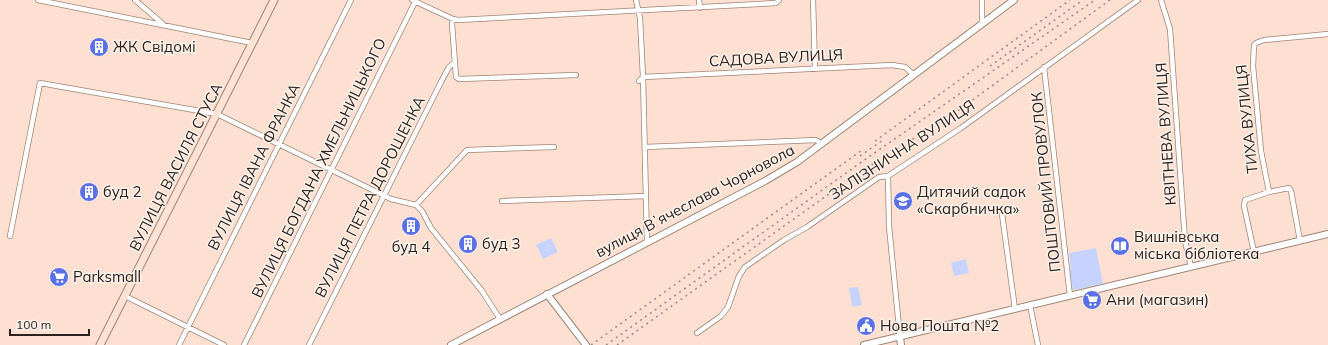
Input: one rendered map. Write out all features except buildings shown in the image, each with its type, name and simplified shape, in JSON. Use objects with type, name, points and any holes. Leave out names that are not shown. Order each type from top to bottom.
[{"type":"main road","name":"ВУЛИЦЯ ВАСИЛЯ СТУСА","points":[[100,345],[274,0]]},
{"type":"street","points":[[38,0],[252,43]]},
{"type":"street","points":[[136,0],[164,25]]},
{"type":"street","name":"ВУЛИЦЯ ІВАНА ФРАНКА","points":[[179,345],[351,0]]},
{"type":"street","points":[[636,0],[640,18],[643,77],[648,242]]},
{"type":"street","points":[[700,0],[700,8]]},
{"type":"street","points":[[813,0],[815,69]]},
{"type":"street","points":[[982,0],[982,24]]},
{"type":"street","name":"вулиця Вʼячеслава Чорновола","points":[[451,345],[765,181],[797,162],[1014,0]]},
{"type":"street","name":"ЗАЛІЗНИЧНА ВУЛИЦЯ","points":[[697,332],[721,316],[728,307],[739,276],[745,267],[879,178],[888,176],[961,128],[1138,0]]},
{"type":"street","name":"КВІТНЕВА ВУЛИЦЯ","points":[[1161,0],[1170,29],[1185,241],[1190,267]]},
{"type":"street","points":[[413,1],[453,19],[700,8],[778,2]]},
{"type":"street","name":"ВУЛИЦЯ БОГДАНА ХМЕЛЬНИЦЬКОГО","points":[[244,345],[413,1]]},
{"type":"street","points":[[453,19],[454,63],[456,77],[464,80],[576,75]]},
{"type":"street","name":"ТИХА ВУЛИЦЯ","points":[[1300,241],[1291,191],[1289,188],[1269,192],[1261,151],[1253,66],[1254,45],[1264,40],[1328,34]]},
{"type":"street","name":"ВУЛИЦЯ ПЕТРА ДОРОШЕНКА","points":[[310,345],[383,195],[449,67],[454,63]]},
{"type":"street","name":"САДОВА ВУЛИЦЯ","points":[[643,77],[892,65],[905,67],[914,75]]},
{"type":"street","name":"ПОШТОВИЙ ПРОВУЛОК","points":[[1044,67],[1070,296]]},
{"type":"street","points":[[638,81],[643,77]]},
{"type":"street","points":[[10,236],[40,83],[217,114],[331,168],[383,195],[416,206],[422,211],[431,228],[482,291],[500,319]]},
{"type":"street","points":[[645,147],[816,140],[822,144]]},
{"type":"street","points":[[416,206],[467,150],[554,147]]},
{"type":"street","points":[[888,176],[890,233],[901,345]]},
{"type":"street","points":[[1254,252],[1244,206],[1245,200],[1269,192]]},
{"type":"street","points":[[502,201],[646,196]]},
{"type":"street","points":[[1002,214],[1015,309]]},
{"type":"street","points":[[864,345],[1328,234]]},
{"type":"street","points":[[547,294],[586,345]]},
{"type":"street","points":[[125,296],[224,345]]},
{"type":"street","points":[[1030,305],[1038,345]]},
{"type":"shaded area","points":[[551,238],[558,252],[543,259],[536,245]]},
{"type":"shaded area","points":[[1096,248],[1103,284],[1073,290],[1069,270],[1071,269],[1069,253]]},
{"type":"shaded area","points":[[966,259],[969,273],[954,276],[951,263]]},
{"type":"shaded area","points":[[858,287],[862,305],[852,307],[849,288]]},
{"type":"railway","points":[[875,141],[1070,0]]},
{"type":"railway","points":[[990,66],[1083,0]]},
{"type":"railway","points":[[606,345],[860,163],[1095,0]]},
{"type":"railway","points":[[617,345],[857,174],[956,112],[1110,0]]},
{"type":"railway","points":[[860,156],[883,140]]},
{"type":"railway","points":[[591,345],[862,150]]},
{"type":"place","name":"ЖК Свідомі","points":[[99,47]]},
{"type":"place","name":"буд 2","points":[[89,192]]},
{"type":"place","name":"Дитячий садок «Скарбничка»","points":[[903,201]]},
{"type":"place","name":"буд 4","points":[[411,226]]},
{"type":"place","name":"буд 3","points":[[468,244]]},
{"type":"place","name":"Вишнівська міська бібліотека","points":[[1120,246]]},
{"type":"place","name":"Parksmall","points":[[59,277]]},
{"type":"place","name":"Ани (магазин)","points":[[1092,300]]},
{"type":"place","name":"Нова Пошта №2","points":[[866,326]]}]
